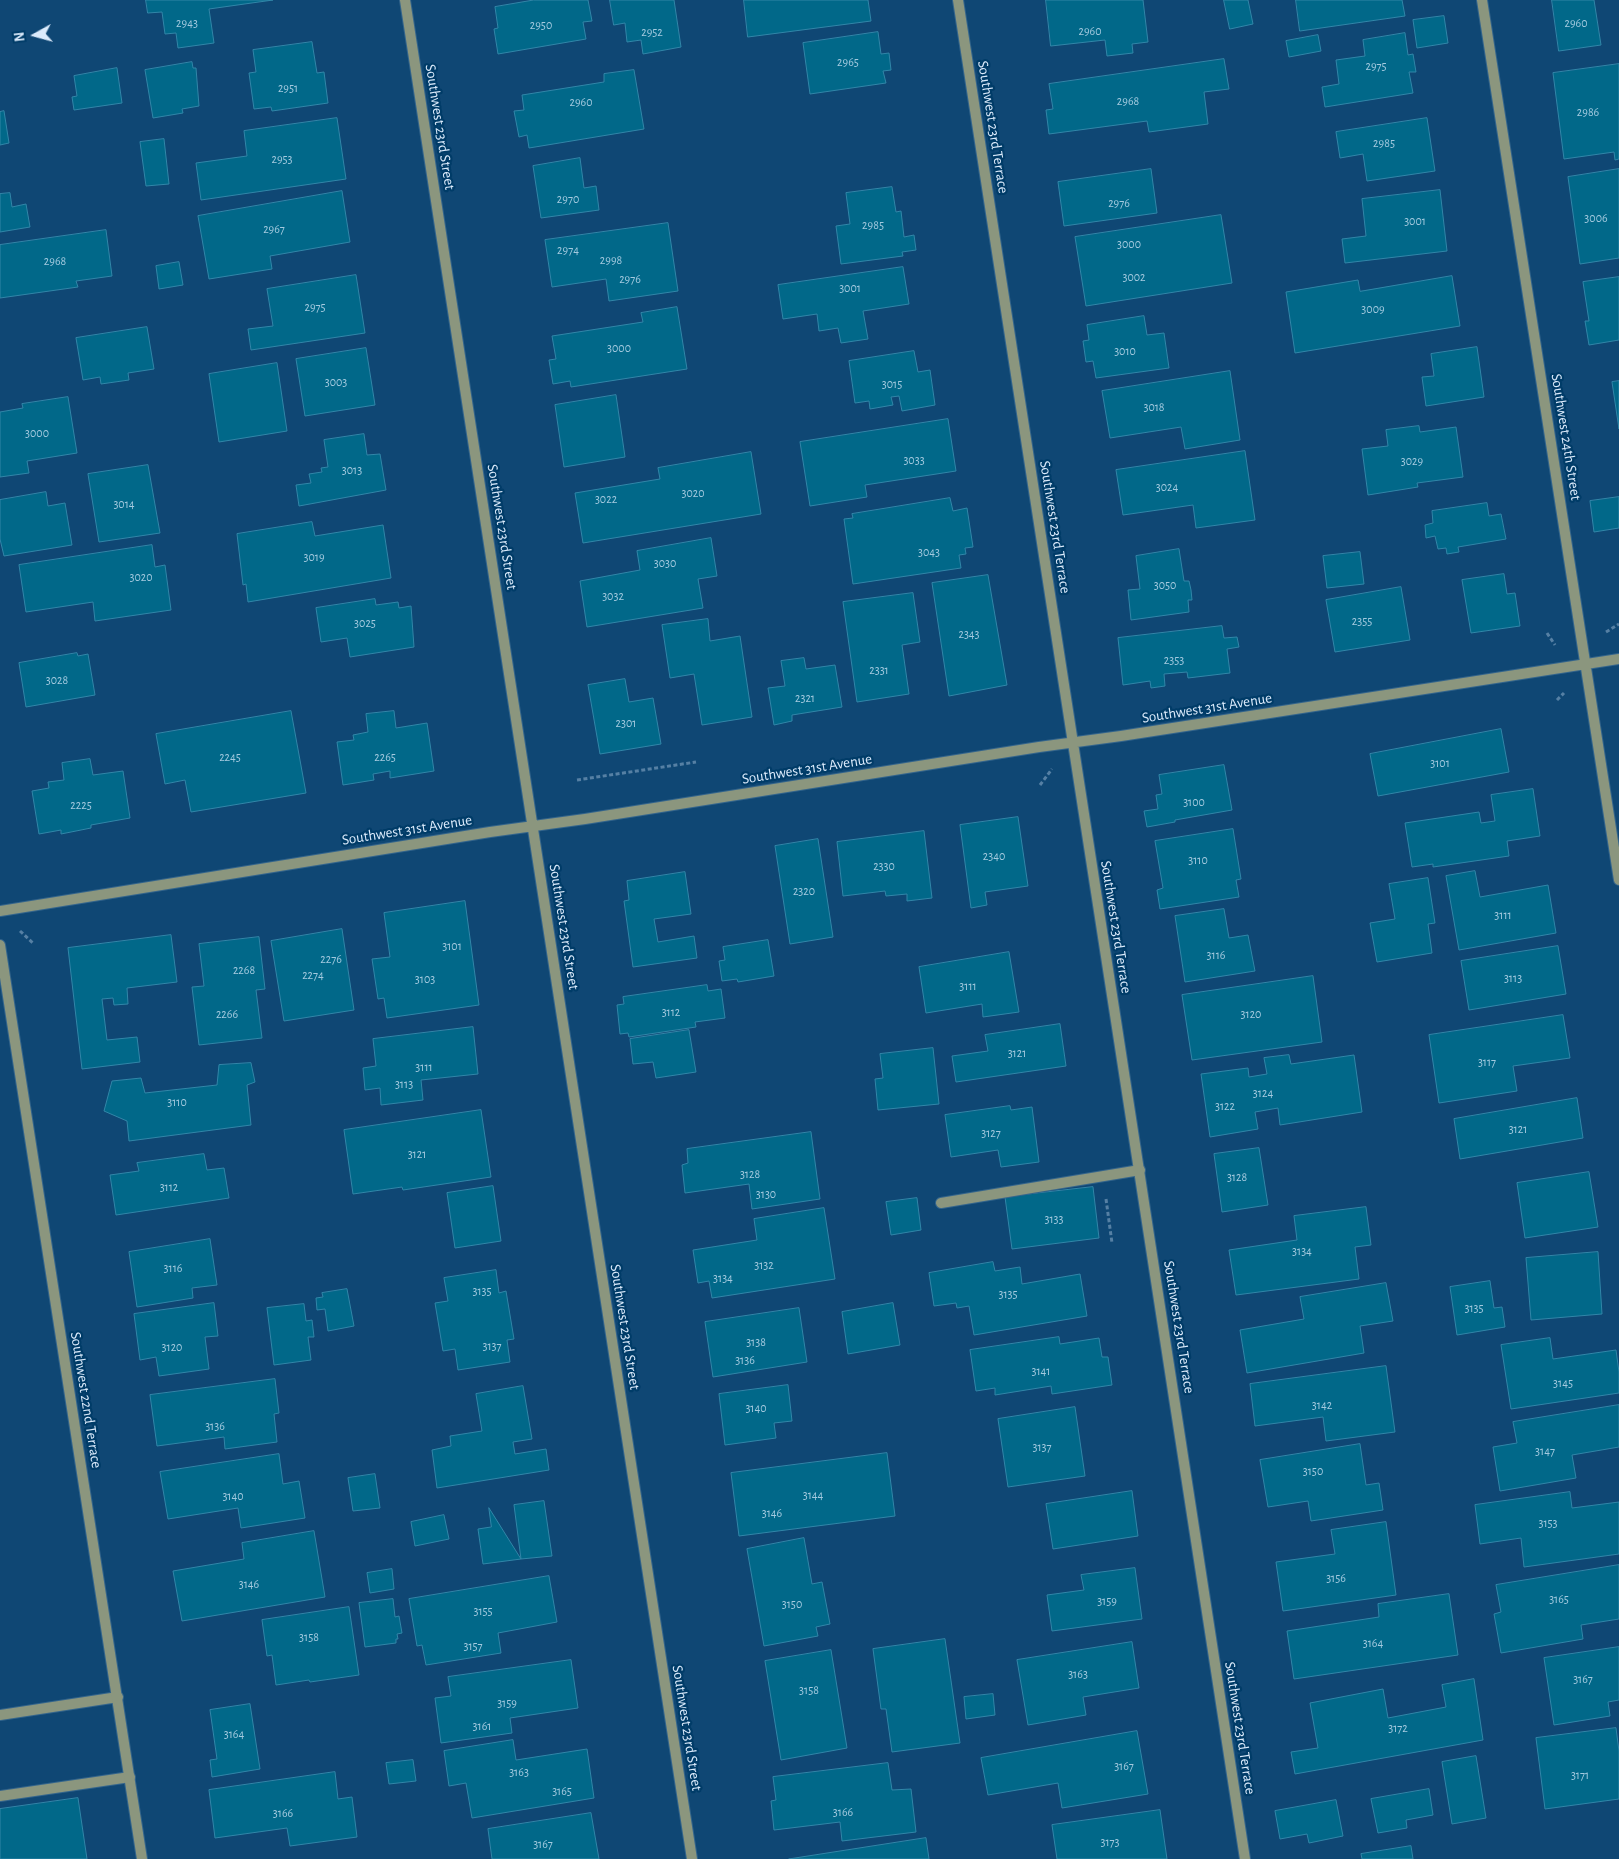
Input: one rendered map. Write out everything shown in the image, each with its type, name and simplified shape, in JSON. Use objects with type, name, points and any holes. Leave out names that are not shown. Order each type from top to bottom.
[{"type":"street","name":"Southwest 23rd Street","points":[[405,0],[692,1859]]},
{"type":"street","name":"Southwest 23rd Terrace","points":[[958,0],[1245,1859]]},
{"type":"street","name":"Southwest 24th Street","points":[[1482,0],[1619,880]]},
{"type":"street","name":"Southwest 31st Avenue","points":[[0,911],[533,826],[1619,659]]},
{"type":"street","name":"Southwest 22nd Terrace","points":[[0,945],[142,1859]]},
{"type":"street","points":[[941,1203],[1140,1170]]},
{"type":"street","points":[[0,1715],[118,1697]]},
{"type":"street","points":[[0,1796],[130,1777]]},
{"type":"path","points":[[1606,632],[1619,624]]},
{"type":"path","points":[[1547,633],[1555,645]]},
{"type":"path","points":[[1557,700],[1564,693]]},
{"type":"path","points":[[577,780],[696,762]]},
{"type":"path","points":[[1040,784],[1052,769]]},
{"type":"path","points":[[30,939],[34,944]]},
{"type":"path","points":[[1106,1195],[1112,1243]]},
{"type":"building","points":[[146,0],[273,0],[209,9],[214,43],[178,48],[176,33],[165,34],[162,12],[148,13]]},
{"type":"building","points":[[534,0],[588,0],[592,21],[583,22],[586,39],[498,54],[494,29],[498,28],[495,7]]},
{"type":"building","points":[[610,0],[674,0],[681,47],[643,54],[641,40],[627,42],[625,23],[614,25]]},
{"type":"building","points":[[744,0],[868,0],[871,21],[748,37]]},
{"type":"building","points":[[1046,0],[1143,0],[1148,42],[1132,44],[1133,53],[1107,56],[1105,40],[1051,46]]},
{"type":"building","points":[[1224,0],[1248,0],[1253,24],[1230,29]]},
{"type":"building","points":[[1296,0],[1402,0],[1405,16],[1300,31]]},
{"type":"building","points":[[1552,0],[1594,0],[1601,45],[1559,51]]},
{"type":"building","points":[[1444,16],[1448,43],[1417,48],[1413,20]]},
{"type":"building","points":[[878,32],[881,54],[889,53],[891,70],[883,71],[886,83],[810,94],[803,43]]},
{"type":"building","points":[[1405,33],[1408,55],[1413,54],[1416,72],[1409,72],[1413,93],[1325,107],[1322,87],[1339,84],[1336,60],[1365,56],[1363,40]]},
{"type":"building","points":[[1318,35],[1321,51],[1289,57],[1286,41]]},
{"type":"building","points":[[312,42],[317,73],[324,72],[328,103],[272,111],[271,107],[254,109],[249,73],[256,72],[253,50]]},
{"type":"building","points":[[1224,59],[1229,89],[1204,92],[1208,124],[1149,132],[1147,121],[1049,134],[1046,110],[1053,109],[1049,84]]},
{"type":"building","points":[[192,62],[193,68],[196,68],[199,106],[182,109],[183,113],[153,118],[145,70]]},
{"type":"building","points":[[1619,64],[1619,159],[1615,160],[1614,152],[1564,159],[1553,73]]},
{"type":"building","points":[[117,68],[122,103],[74,110],[72,97],[77,96],[74,76]]},
{"type":"building","points":[[634,70],[644,129],[529,148],[527,135],[519,137],[514,111],[524,110],[522,95],[604,82],[604,74]]},
{"type":"building","points":[[4,111],[9,143],[0,145],[0,112]]},
{"type":"building","points":[[337,118],[346,179],[201,200],[196,163],[247,156],[244,131]]},
{"type":"building","points":[[1427,118],[1435,171],[1367,181],[1363,154],[1340,158],[1336,132]]},
{"type":"building","points":[[164,139],[169,184],[146,186],[140,142]]},
{"type":"building","points":[[580,158],[584,188],[596,186],[599,210],[541,218],[533,166]]},
{"type":"building","points":[[1151,169],[1157,213],[1064,226],[1058,182]]},
{"type":"building","points":[[1619,169],[1619,258],[1580,264],[1568,177]]},
{"type":"building","points":[[892,187],[896,212],[901,211],[904,237],[914,235],[916,250],[902,252],[903,256],[841,264],[836,226],[850,224],[846,193]]},
{"type":"building","points":[[1440,190],[1447,251],[1345,263],[1342,239],[1366,236],[1362,199]]},
{"type":"building","points":[[342,191],[350,242],[270,256],[272,269],[209,279],[198,216]]},
{"type":"building","points":[[10,193],[12,207],[26,204],[30,227],[0,232],[0,194]]},
{"type":"building","points":[[1221,215],[1232,283],[1086,306],[1075,237]]},
{"type":"building","points":[[668,223],[678,291],[609,301],[606,279],[552,287],[545,240]]},
{"type":"building","points":[[106,230],[112,276],[76,281],[78,287],[0,298],[0,245]]},
{"type":"building","points":[[179,262],[183,285],[159,289],[156,266]]},
{"type":"building","points":[[903,267],[909,304],[863,311],[868,339],[841,343],[838,328],[819,331],[817,314],[783,319],[778,285]]},
{"type":"building","points":[[356,275],[365,333],[251,350],[248,329],[273,326],[267,289]]},
{"type":"building","points":[[1452,276],[1460,326],[1295,353],[1286,292],[1358,280],[1360,291]]},
{"type":"building","points":[[1619,277],[1619,340],[1589,345],[1585,321],[1589,321],[1583,282]]},
{"type":"building","points":[[677,307],[687,369],[571,387],[570,381],[553,384],[549,360],[556,359],[552,336],[643,322],[641,313]]},
{"type":"building","points":[[1144,316],[1147,335],[1164,333],[1169,368],[1096,378],[1093,361],[1086,362],[1083,341],[1089,340],[1087,325]]},
{"type":"building","points":[[147,327],[154,369],[128,373],[129,380],[101,384],[100,377],[83,380],[76,338]]},
{"type":"building","points":[[1477,347],[1484,397],[1426,406],[1422,377],[1434,376],[1431,354]]},
{"type":"building","points":[[366,348],[375,405],[305,416],[296,359]]},
{"type":"building","points":[[914,351],[918,372],[930,370],[935,405],[902,411],[899,396],[891,397],[893,405],[870,409],[869,401],[855,403],[849,361]]},
{"type":"building","points":[[277,363],[287,431],[219,442],[209,374]]},
{"type":"building","points":[[1230,371],[1240,440],[1185,449],[1181,427],[1110,438],[1102,391]]},
{"type":"building","points":[[1619,381],[1619,429],[1612,382]]},
{"type":"building","points":[[616,395],[625,457],[564,467],[555,405]]},
{"type":"building","points":[[68,397],[77,453],[27,461],[29,473],[0,477],[0,412],[23,408],[22,404]]},
{"type":"building","points":[[948,419],[956,471],[865,485],[867,497],[810,506],[800,442]]},
{"type":"building","points":[[1419,426],[1420,432],[1456,427],[1463,477],[1417,483],[1418,487],[1368,495],[1362,449],[1388,446],[1386,430]]},
{"type":"building","points":[[364,434],[367,455],[380,454],[386,490],[299,506],[296,485],[311,483],[309,474],[322,472],[321,468],[328,467],[324,440]]},
{"type":"building","points":[[1245,451],[1255,520],[1196,528],[1193,505],[1123,515],[1116,470]]},
{"type":"building","points":[[751,452],[761,514],[583,543],[575,493],[660,479],[658,468]]},
{"type":"building","points":[[148,465],[160,533],[99,542],[88,474]]},
{"type":"building","points":[[46,492],[48,506],[65,503],[72,545],[4,556],[0,539],[0,500]]},
{"type":"building","points":[[1619,497],[1619,528],[1594,532],[1590,501]]},
{"type":"building","points":[[950,498],[953,511],[967,508],[973,547],[965,548],[966,554],[959,555],[961,568],[853,584],[844,519],[853,518],[852,514]]},
{"type":"building","points":[[1487,503],[1489,516],[1501,514],[1506,539],[1458,547],[1459,552],[1447,554],[1446,548],[1438,549],[1435,536],[1426,538],[1425,525],[1433,523],[1432,511]]},
{"type":"building","points":[[312,522],[315,536],[383,525],[391,578],[248,602],[246,584],[243,585],[237,534]]},
{"type":"building","points":[[711,538],[717,576],[698,579],[703,608],[587,627],[580,581],[640,570],[637,551]]},
{"type":"building","points":[[152,545],[155,567],[165,565],[171,610],[95,621],[93,602],[26,612],[19,565]]},
{"type":"building","points":[[1179,549],[1184,581],[1189,581],[1191,590],[1192,600],[1188,600],[1189,612],[1131,620],[1128,590],[1140,589],[1136,556]]},
{"type":"building","points":[[1360,552],[1364,584],[1327,588],[1323,556]]},
{"type":"building","points":[[1504,574],[1507,594],[1515,593],[1520,626],[1471,633],[1462,580]]},
{"type":"building","points":[[988,575],[1007,685],[949,696],[932,583]]},
{"type":"building","points":[[1401,587],[1410,640],[1335,652],[1326,600]]},
{"type":"building","points":[[913,593],[920,642],[902,645],[909,694],[857,702],[843,602]]},
{"type":"building","points":[[375,599],[376,605],[398,602],[399,608],[411,606],[414,647],[350,657],[347,638],[321,642],[316,608]]},
{"type":"building","points":[[708,619],[710,641],[740,636],[752,717],[702,725],[694,674],[670,678],[662,625]]},
{"type":"building","points":[[1222,626],[1224,638],[1237,637],[1239,647],[1227,649],[1230,673],[1188,678],[1187,672],[1164,674],[1165,686],[1151,688],[1150,681],[1123,685],[1118,638]]},
{"type":"building","points":[[77,653],[78,656],[88,654],[95,695],[26,707],[19,663]]},
{"type":"building","points":[[804,658],[806,669],[835,665],[842,707],[792,715],[792,721],[774,725],[768,688],[785,686],[781,661]]},
{"type":"building","points":[[625,679],[629,702],[653,698],[661,744],[600,754],[588,685]]},
{"type":"building","points":[[291,711],[306,793],[191,812],[185,780],[165,784],[156,734]]},
{"type":"building","points":[[394,711],[396,728],[427,723],[434,771],[390,778],[390,771],[373,774],[374,780],[343,785],[337,742],[354,740],[353,735],[368,732],[366,714]]},
{"type":"building","points":[[1501,729],[1509,772],[1378,796],[1370,754]]},
{"type":"building","points":[[90,759],[93,775],[123,771],[130,818],[91,825],[91,828],[61,834],[61,830],[39,834],[32,791],[49,788],[48,782],[64,780],[62,763]]},
{"type":"building","points":[[1224,765],[1232,810],[1147,827],[1144,811],[1158,809],[1156,795],[1162,794],[1159,775]]},
{"type":"building","points":[[1533,789],[1540,836],[1507,841],[1509,856],[1433,867],[1433,864],[1412,867],[1405,823],[1479,812],[1481,823],[1495,821],[1491,795]]},
{"type":"building","points":[[1018,817],[1028,886],[985,892],[987,905],[971,908],[960,825]]},
{"type":"building","points":[[1233,829],[1241,879],[1236,880],[1239,897],[1160,909],[1157,890],[1163,888],[1155,841]]},
{"type":"building","points":[[924,831],[932,898],[907,901],[907,894],[886,896],[885,891],[843,896],[837,842]]},
{"type":"building","points":[[818,839],[833,937],[790,944],[775,846]]},
{"type":"building","points":[[1475,871],[1480,897],[1548,885],[1556,933],[1459,950],[1446,876]]},
{"type":"building","points":[[685,872],[691,914],[654,919],[658,942],[694,936],[697,958],[633,967],[624,901],[629,900],[627,881]]},
{"type":"building","points":[[1428,878],[1435,923],[1428,924],[1432,953],[1377,962],[1370,923],[1395,919],[1389,884]]},
{"type":"building","points":[[465,901],[479,1005],[387,1018],[384,998],[378,999],[372,959],[390,957],[384,913]]},
{"type":"building","points":[[1224,909],[1229,938],[1248,935],[1255,971],[1185,982],[1175,916]]},
{"type":"building","points":[[342,929],[354,1010],[284,1021],[271,941]]},
{"type":"building","points":[[171,935],[177,982],[127,988],[128,1004],[114,1005],[113,998],[102,999],[107,1040],[137,1037],[140,1062],[82,1069],[68,948]]},
{"type":"building","points":[[259,937],[265,989],[256,990],[262,1038],[199,1045],[192,987],[204,986],[199,944]]},
{"type":"building","points":[[768,940],[774,976],[738,982],[737,979],[722,981],[719,961],[725,960],[723,947]]},
{"type":"building","points":[[1558,946],[1566,994],[1469,1010],[1461,961]]},
{"type":"building","points":[[1009,952],[1019,1012],[983,1017],[982,1004],[926,1013],[919,967]]},
{"type":"building","points":[[1313,976],[1322,1042],[1192,1060],[1182,995]]},
{"type":"building","points":[[707,985],[708,991],[721,989],[725,1018],[695,1022],[696,1027],[629,1037],[628,1033],[620,1034],[617,1005],[624,1004],[623,997]]},
{"type":"building","points":[[1563,1015],[1570,1058],[1513,1066],[1517,1091],[1439,1103],[1429,1035]]},
{"type":"building","points":[[1060,1024],[1066,1066],[956,1082],[952,1056],[988,1051],[985,1035]]},
{"type":"building","points":[[473,1027],[478,1074],[421,1080],[423,1100],[381,1105],[380,1088],[365,1090],[363,1068],[376,1066],[373,1039]]},
{"type":"building","points":[[689,1030],[696,1072],[656,1078],[653,1062],[633,1064],[630,1039]]},
{"type":"building","points":[[933,1048],[939,1104],[878,1110],[875,1079],[883,1078],[880,1054]]},
{"type":"building","points":[[1289,1055],[1291,1064],[1354,1055],[1362,1112],[1280,1125],[1278,1108],[1255,1112],[1258,1129],[1210,1137],[1201,1074],[1248,1068],[1249,1077],[1267,1074],[1264,1058]]},
{"type":"building","points":[[251,1063],[255,1082],[247,1085],[251,1125],[129,1141],[127,1121],[104,1111],[112,1081],[141,1078],[145,1093],[217,1085],[219,1065]]},
{"type":"building","points":[[1577,1098],[1583,1138],[1460,1159],[1454,1119]]},
{"type":"building","points":[[1010,1106],[1011,1110],[1032,1107],[1039,1162],[1001,1167],[998,1150],[951,1157],[945,1115]]},
{"type":"building","points":[[481,1110],[491,1177],[403,1190],[402,1187],[353,1194],[344,1130]]},
{"type":"building","points":[[811,1132],[820,1199],[752,1209],[749,1184],[685,1193],[682,1165],[688,1163],[687,1149]]},
{"type":"building","points":[[1259,1148],[1268,1205],[1222,1212],[1214,1154]]},
{"type":"building","points":[[204,1154],[207,1170],[224,1168],[229,1198],[116,1215],[110,1175],[139,1171],[137,1163]]},
{"type":"building","points":[[1589,1172],[1598,1227],[1525,1238],[1517,1183]]},
{"type":"building","points":[[493,1186],[501,1241],[455,1248],[447,1193]]},
{"type":"building","points":[[1093,1187],[1099,1238],[1012,1249],[1005,1197]]},
{"type":"building","points":[[917,1198],[921,1230],[891,1235],[886,1202]]},
{"type":"building","points":[[1366,1207],[1371,1245],[1355,1247],[1359,1279],[1236,1295],[1229,1250],[1297,1240],[1294,1216]]},
{"type":"building","points":[[824,1208],[835,1279],[712,1298],[709,1281],[698,1283],[693,1250],[757,1240],[754,1219]]},
{"type":"building","points":[[210,1239],[217,1285],[192,1288],[193,1298],[137,1307],[129,1252]]},
{"type":"building","points":[[1598,1252],[1602,1314],[1531,1320],[1526,1258]]},
{"type":"building","points":[[993,1262],[995,1271],[1020,1267],[1022,1284],[1080,1274],[1087,1316],[974,1335],[969,1306],[957,1308],[956,1303],[934,1306],[929,1273]]},
{"type":"building","points":[[496,1270],[499,1293],[506,1291],[514,1339],[507,1340],[510,1362],[458,1370],[455,1349],[443,1351],[435,1303],[448,1301],[444,1278]]},
{"type":"building","points":[[1490,1281],[1494,1308],[1502,1307],[1505,1327],[1457,1335],[1450,1287]]},
{"type":"building","points":[[1386,1283],[1393,1321],[1360,1326],[1364,1353],[1247,1373],[1240,1330],[1304,1319],[1300,1297]]},
{"type":"building","points":[[347,1289],[354,1326],[328,1331],[325,1309],[317,1310],[316,1298],[323,1297],[322,1293]]},
{"type":"building","points":[[214,1303],[218,1336],[205,1337],[209,1369],[159,1376],[156,1357],[140,1360],[134,1314]]},
{"type":"building","points":[[893,1303],[900,1345],[848,1354],[842,1312]]},
{"type":"building","points":[[304,1304],[306,1321],[312,1320],[314,1337],[308,1337],[311,1360],[274,1365],[267,1308]]},
{"type":"building","points":[[799,1308],[807,1362],[713,1377],[705,1322]]},
{"type":"building","points":[[1059,1337],[1060,1344],[1099,1338],[1102,1357],[1108,1357],[1112,1385],[1052,1394],[1051,1386],[995,1395],[995,1388],[976,1391],[970,1350]]},
{"type":"building","points":[[1550,1338],[1553,1359],[1616,1350],[1619,1393],[1511,1409],[1501,1345]]},
{"type":"building","points":[[1386,1366],[1395,1432],[1326,1441],[1323,1417],[1255,1426],[1250,1384]]},
{"type":"building","points":[[275,1379],[279,1413],[274,1414],[277,1442],[225,1449],[224,1437],[157,1446],[150,1395]]},
{"type":"building","points":[[788,1385],[792,1421],[774,1423],[776,1438],[725,1445],[719,1394]]},
{"type":"building","points":[[523,1386],[532,1439],[513,1442],[515,1454],[546,1449],[549,1470],[437,1488],[432,1450],[451,1446],[450,1436],[482,1431],[476,1394]]},
{"type":"building","points":[[1619,1405],[1619,1447],[1572,1455],[1576,1478],[1500,1491],[1493,1447],[1517,1443],[1513,1422]]},
{"type":"building","points":[[1075,1407],[1085,1476],[1008,1487],[998,1419]]},
{"type":"building","points":[[1360,1444],[1366,1485],[1379,1483],[1383,1510],[1311,1521],[1308,1501],[1268,1507],[1260,1460]]},
{"type":"building","points":[[887,1453],[895,1516],[739,1536],[731,1473]]},
{"type":"building","points":[[279,1454],[283,1484],[299,1481],[305,1518],[241,1528],[238,1508],[168,1519],[160,1472]]},
{"type":"building","points":[[375,1474],[380,1508],[353,1511],[348,1478]]},
{"type":"building","points":[[1132,1491],[1138,1536],[1053,1549],[1046,1504]]},
{"type":"building","points":[[1570,1492],[1572,1508],[1619,1502],[1619,1554],[1524,1567],[1521,1538],[1480,1544],[1475,1505]]},
{"type":"building","points":[[544,1501],[552,1556],[521,1559],[514,1505]]},
{"type":"building","points":[[489,1508],[521,1559],[483,1564],[478,1529],[491,1527]]},
{"type":"building","points":[[444,1515],[449,1539],[415,1546],[411,1522]]},
{"type":"building","points":[[1386,1522],[1396,1595],[1283,1611],[1276,1562],[1335,1554],[1331,1530]]},
{"type":"building","points":[[314,1531],[325,1597],[182,1621],[173,1571],[244,1559],[242,1543]]},
{"type":"building","points":[[804,1538],[812,1584],[822,1582],[830,1624],[816,1627],[818,1636],[764,1646],[747,1549]]},
{"type":"building","points":[[1619,1565],[1619,1619],[1581,1625],[1583,1639],[1501,1653],[1494,1614],[1501,1612],[1496,1585]]},
{"type":"building","points":[[1135,1568],[1142,1619],[1052,1631],[1047,1595],[1084,1590],[1081,1575]]},
{"type":"building","points":[[392,1569],[394,1589],[370,1593],[367,1573]]},
{"type":"building","points":[[549,1576],[557,1622],[498,1633],[501,1653],[426,1665],[422,1645],[417,1646],[409,1599]]},
{"type":"building","points":[[1449,1594],[1458,1655],[1294,1679],[1287,1631],[1379,1617],[1378,1604]]},
{"type":"building","points":[[393,1599],[395,1617],[399,1616],[402,1633],[397,1634],[398,1639],[396,1639],[396,1643],[365,1647],[359,1603]]},
{"type":"building","points":[[349,1607],[359,1675],[276,1685],[272,1655],[267,1656],[262,1620]]},
{"type":"building","points":[[945,1639],[960,1743],[892,1752],[886,1709],[881,1709],[873,1649]]},
{"type":"building","points":[[1132,1642],[1139,1688],[1083,1697],[1086,1715],[1028,1725],[1017,1660]]},
{"type":"building","points":[[1619,1647],[1619,1700],[1608,1702],[1610,1716],[1554,1725],[1544,1658]]},
{"type":"building","points":[[831,1650],[847,1748],[781,1760],[765,1661]]},
{"type":"building","points":[[571,1660],[578,1708],[510,1718],[512,1733],[441,1743],[435,1698],[451,1696],[448,1677]]},
{"type":"building","points":[[1474,1679],[1483,1740],[1295,1774],[1291,1752],[1318,1748],[1310,1703],[1383,1689],[1388,1718],[1446,1707],[1442,1685]]},
{"type":"building","points":[[993,1694],[995,1715],[966,1719],[964,1697]]},
{"type":"building","points":[[250,1704],[260,1769],[212,1777],[210,1760],[217,1759],[210,1710]]},
{"type":"building","points":[[1616,1728],[1619,1751],[1619,1799],[1545,1809],[1536,1738]]},
{"type":"building","points":[[1137,1731],[1148,1794],[1062,1808],[1058,1783],[988,1795],[981,1758]]},
{"type":"building","points":[[513,1740],[516,1760],[587,1749],[594,1798],[472,1818],[466,1783],[449,1786],[444,1751]]},
{"type":"building","points":[[1476,1756],[1486,1818],[1452,1824],[1442,1762]]},
{"type":"building","points":[[413,1760],[416,1781],[389,1784],[386,1763]]},
{"type":"building","points":[[888,1763],[892,1790],[911,1789],[916,1832],[842,1841],[840,1822],[774,1830],[771,1801],[776,1800],[773,1777]]},
{"type":"building","points":[[335,1772],[338,1799],[352,1797],[357,1837],[290,1846],[287,1828],[215,1838],[209,1790]]},
{"type":"building","points":[[1429,1789],[1433,1815],[1406,1820],[1407,1828],[1378,1833],[1371,1799]]},
{"type":"building","points":[[78,1798],[87,1859],[0,1859],[0,1809]]},
{"type":"building","points":[[1336,1800],[1343,1836],[1309,1843],[1307,1834],[1280,1839],[1275,1811]]},
{"type":"building","points":[[1160,1810],[1167,1859],[1057,1859],[1052,1825]]},
{"type":"building","points":[[591,1813],[599,1859],[492,1859],[488,1829]]},
{"type":"building","points":[[926,1838],[929,1859],[789,1859]]},
{"type":"building","points":[[1411,1846],[1413,1859],[1362,1859],[1361,1854]]}]
